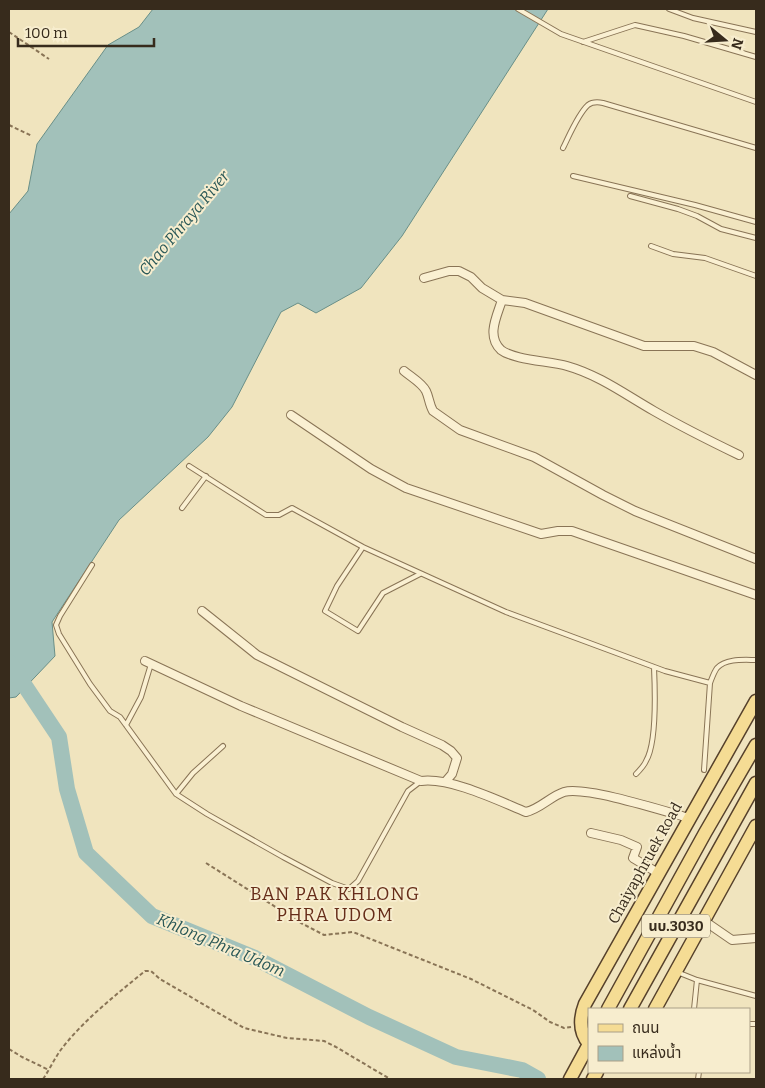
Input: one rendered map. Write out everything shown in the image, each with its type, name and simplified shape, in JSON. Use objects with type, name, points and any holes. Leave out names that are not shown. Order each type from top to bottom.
[{"type":"main road","name":"Chaiyaphruek Road","points":[[581,1025],[582,1011],[585,1004],[756,701]]},
{"type":"main road","points":[[609,1008],[704,833],[756,745]]},
{"type":"main road","name":"นบ.3030","points":[[631,1008],[756,783]]},
{"type":"main road","points":[[655,1008],[756,826]]},
{"type":"main road","points":[[581,1025],[584,1039],[588,1043]]},
{"type":"main road","points":[[570,1079],[588,1046]]},
{"type":"street","points":[[424,278],[449,271],[459,271],[471,277],[482,288],[502,300],[524,303],[644,346],[694,346],[713,352],[756,375]]},
{"type":"street","points":[[502,300],[492,331],[501,350],[514,356],[576,368],[623,391],[652,410],[739,455]]},
{"type":"street","points":[[404,371],[427,392],[432,410],[460,430],[534,457],[635,511],[756,559]]},
{"type":"street","points":[[291,414],[371,469],[406,488],[541,534],[572,531],[756,595]]},
{"type":"street","points":[[202,611],[257,655],[451,751],[457,758],[452,774],[446,781]]},
{"type":"street","points":[[148,663],[241,706],[353,751],[421,781],[432,779],[446,781],[526,812],[563,792],[577,792],[609,796],[689,818]]},
{"type":"street","points":[[591,833],[622,840],[637,847],[633,858],[658,873]]},
{"type":"street","points":[[703,920],[732,940],[756,938]]},
{"type":"lane","points":[[518,9],[550,29],[582,42],[756,102]]},
{"type":"lane","points":[[669,9],[693,18],[756,32]]},
{"type":"lane","points":[[582,42],[635,25],[684,36],[756,57]]},
{"type":"lane","points":[[563,148],[583,111],[589,104],[603,102],[756,148]]},
{"type":"lane","points":[[572,176],[695,204],[756,222]]},
{"type":"lane","points":[[630,196],[678,209],[722,229],[756,238]]},
{"type":"lane","points":[[651,246],[673,254],[705,258],[756,276]]},
{"type":"lane","points":[[189,466],[266,515],[279,515],[292,508],[363,548],[506,612],[654,667],[710,683]]},
{"type":"lane","points":[[182,508],[206,476]]},
{"type":"lane","points":[[363,548],[337,586],[325,611],[358,630],[383,593],[420,574]]},
{"type":"lane","points":[[92,565],[60,616],[56,626],[90,684],[110,710],[120,716],[176,794],[207,814],[283,857],[332,883],[349,889],[358,881],[408,791],[421,781]]},
{"type":"lane","points":[[704,770],[710,683],[718,667],[727,662],[756,660]]},
{"type":"lane","points":[[126,725],[141,697],[148,663]]},
{"type":"lane","points":[[636,774],[647,761],[652,738],[655,706],[654,667]]},
{"type":"lane","points":[[176,794],[193,773],[223,746]]},
{"type":"lane","points":[[675,971],[697,980],[756,996]]},
{"type":"lane","points":[[694,1008],[697,980]]},
{"type":"path","points":[[9,32],[49,60]]},
{"type":"path","points":[[9,125],[32,136]]},
{"type":"path","points":[[206,863],[301,923],[324,935],[353,932],[471,979],[564,1028],[581,1025]]},
{"type":"path","points":[[43,1079],[62,1049],[84,1024],[145,971],[151,971],[244,1028],[287,1038],[324,1042],[336,1046],[390,1079]]},
{"type":"path","points":[[9,1049],[49,1070]]},
{"type":"water","name":"Chao Phraya River","points":[[153,9],[548,9],[402,236],[361,288],[316,313],[298,303],[281,312],[232,407],[208,437],[119,520],[52,622],[55,656],[16,697],[9,698],[9,214],[28,191],[37,144],[108,45],[139,27]]},
{"type":"waterway","name":"Khlong Phra Udom","points":[[9,662],[59,737],[67,789],[86,853],[152,916],[255,958],[369,1017],[456,1057],[522,1070],[538,1079]]},
{"type":"district","name":"BAN PAK KHLONG PHRA UDOM","points":[[335,904]]}]
